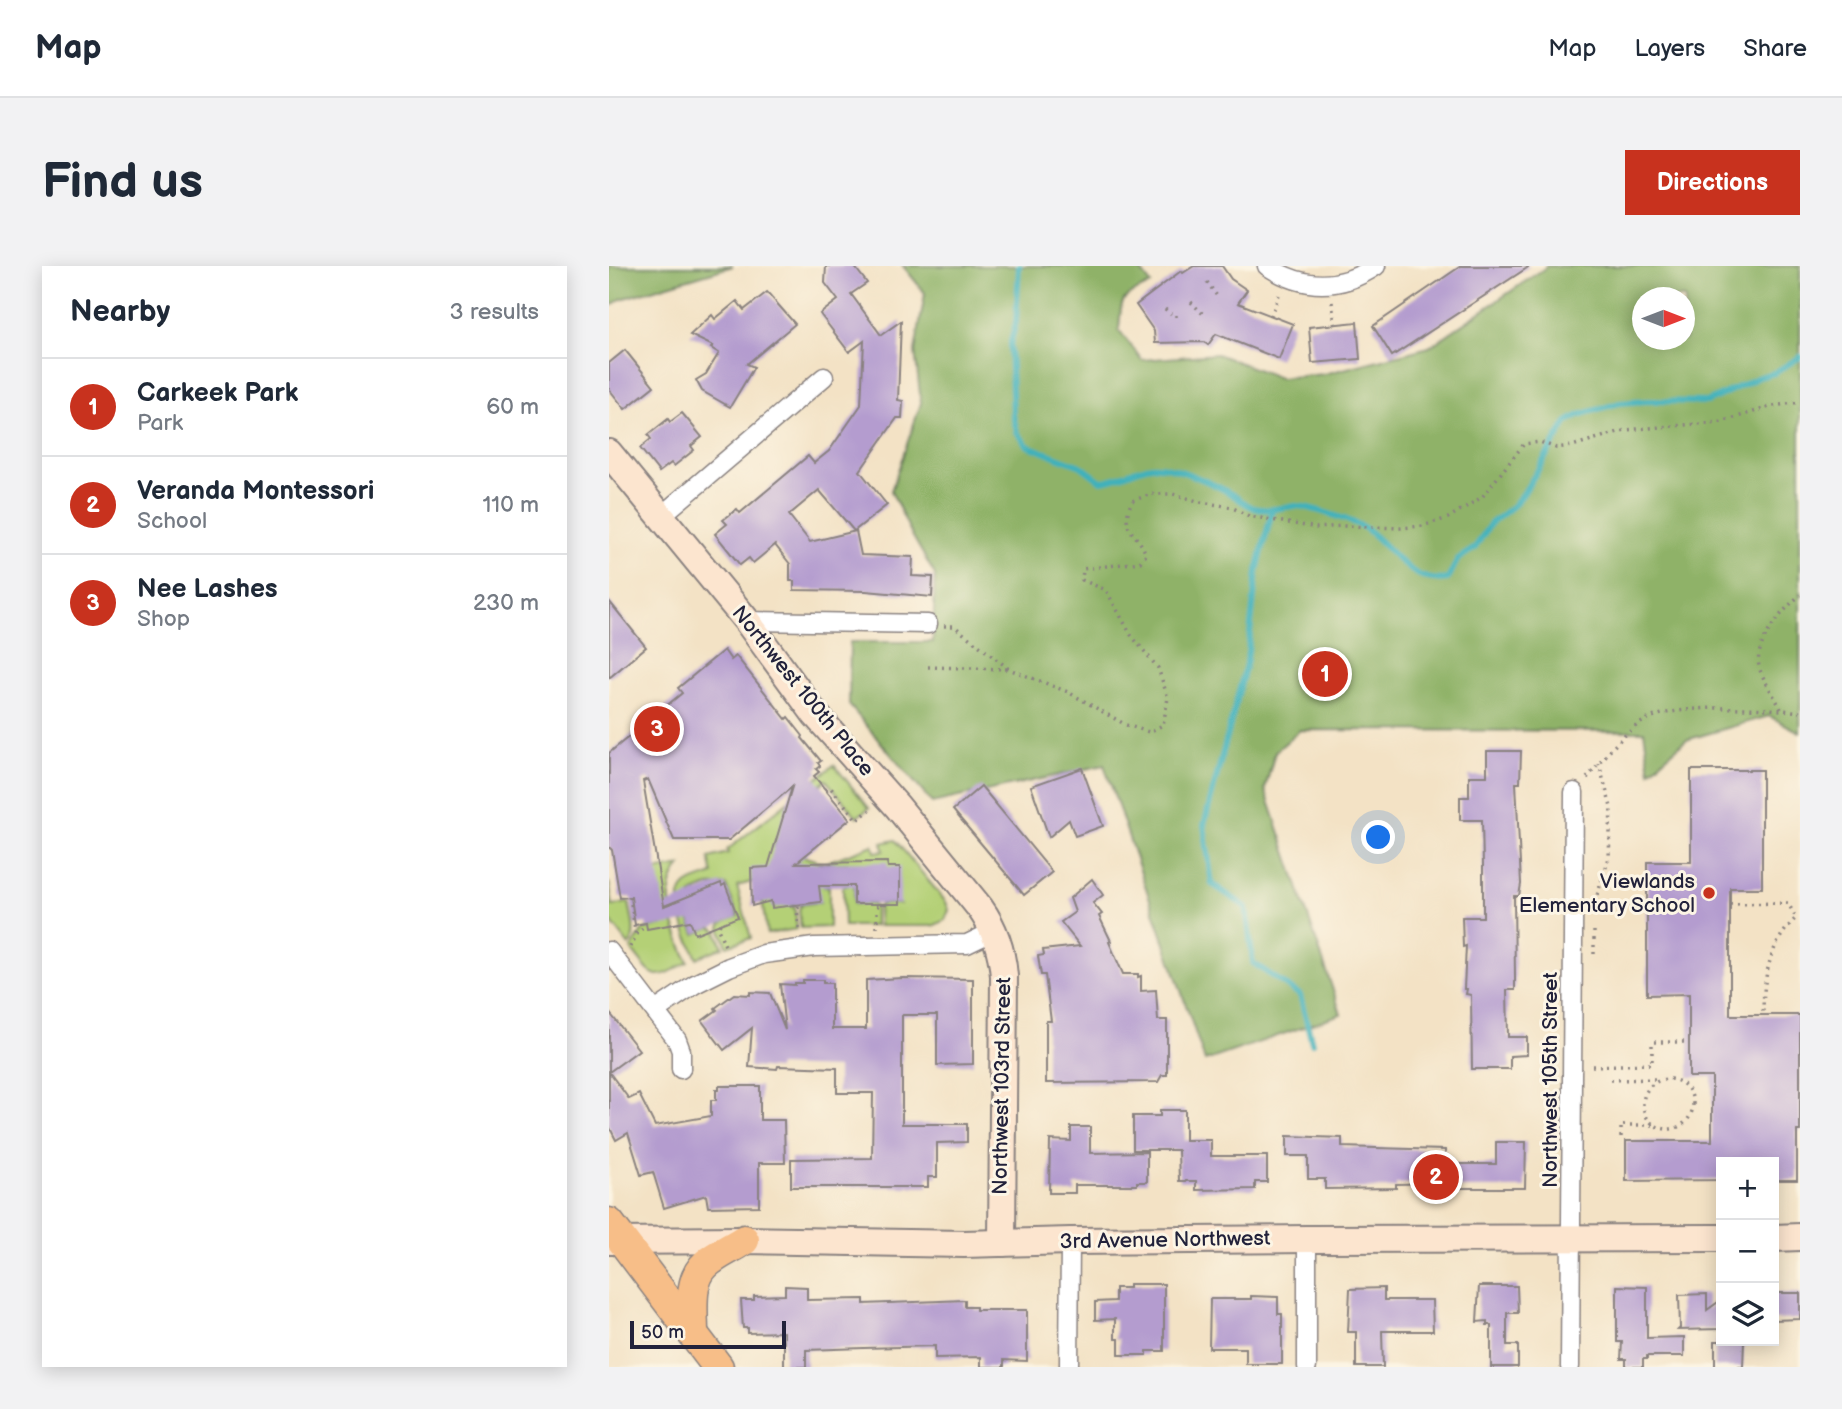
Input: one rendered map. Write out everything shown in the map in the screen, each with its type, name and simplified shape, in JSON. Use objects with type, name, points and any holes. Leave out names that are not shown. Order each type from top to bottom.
[{"type":"main road","points":[[614,1235],[718,1367]]},
{"type":"main road","points":[[693,1333],[693,1290],[699,1272],[706,1264],[744,1240]]},
{"type":"street","points":[[1267,266],[1294,280],[1320,284],[1347,281],[1376,266]]},
{"type":"street","points":[[661,516],[824,377]]},
{"type":"street","name":"Northwest 100th Place","points":[[609,453],[747,621],[815,714],[905,816],[980,908],[994,931]]},
{"type":"street","points":[[747,621],[931,625]]},
{"type":"street","name":"Northwest 105th Street","points":[[1570,1367],[1574,792]]},
{"type":"street","points":[[655,1012],[695,984],[764,954],[814,947],[967,944],[994,931]]},
{"type":"street","name":"Northwest 103rd Street","points":[[994,931],[1002,957],[1004,976],[1002,1243]]},
{"type":"street","points":[[609,951],[677,1040],[681,1051],[681,1069]]},
{"type":"street","name":"3rd Avenue Northwest","points":[[614,1235],[964,1244],[1307,1238],[1716,1238]]},
{"type":"street","points":[[1779,1238],[1800,1237]]},
{"type":"street","points":[[1307,1238],[1307,1367]]},
{"type":"street","points":[[1069,1367],[1070,1241]]},
{"type":"path","points":[[1207,282],[1217,296]]},
{"type":"path","points":[[1271,316],[1279,295]]},
{"type":"path","points":[[1332,302],[1335,324]]},
{"type":"path","points":[[1191,303],[1204,315]]},
{"type":"path","points":[[1165,309],[1173,314],[1176,322]]},
{"type":"path","points":[[931,625],[954,626],[1009,669],[1068,692],[1126,725],[1149,732],[1163,725],[1168,698],[1158,668],[1131,635],[1106,590],[1082,580],[1083,569],[1140,562],[1146,555],[1143,546],[1129,530],[1126,514],[1132,501],[1151,494],[1173,494],[1231,507],[1249,516],[1317,528],[1422,526],[1448,518],[1482,497],[1524,444],[1541,442],[1556,448],[1571,446],[1625,430],[1721,422],[1773,405],[1800,402]]},
{"type":"path","points":[[1782,710],[1760,670],[1758,659],[1761,646],[1781,612],[1800,595]]},
{"type":"path","points":[[928,667],[1009,669]]},
{"type":"path","points":[[1574,792],[1623,737],[1648,719],[1675,710],[1800,712]]},
{"type":"path","points":[[1593,909],[1609,858],[1611,807],[1599,764]]},
{"type":"path","points":[[826,790],[830,787],[847,812],[857,820],[871,808]]},
{"type":"path","points":[[630,897],[636,937]]},
{"type":"path","points":[[1730,904],[1788,903],[1796,918],[1786,928],[1768,962],[1763,987],[1763,1015]]},
{"type":"path","points":[[877,905],[877,928]]},
{"type":"path","points":[[797,906],[799,930]]},
{"type":"path","points":[[1593,959],[1594,922]]},
{"type":"path","points":[[629,948],[642,927],[646,926]]},
{"type":"path","points":[[713,927],[719,926],[726,948]]},
{"type":"path","points":[[1572,1066],[1652,1065],[1651,1042],[1689,1042]]},
{"type":"path","points":[[1653,1125],[1644,1111],[1645,1095],[1656,1082],[1664,1079]]},
{"type":"path","points":[[1611,1080],[1664,1079],[1680,1082],[1692,1094],[1693,1111],[1690,1118],[1677,1128],[1669,1130],[1653,1125],[1621,1125],[1621,1137]]},
{"type":"green space","points":[[609,266],[733,266],[621,299],[609,307]]},
{"type":"green space","points":[[903,266],[1137,266],[1151,284],[1124,300],[1119,330],[1142,360],[1217,354],[1280,378],[1324,374],[1429,347],[1548,266],[1800,266],[1800,732],[1769,716],[1686,740],[1650,771],[1644,731],[1300,730],[1275,752],[1265,789],[1341,1014],[1205,1061],[1104,765],[932,803],[849,705],[850,642],[933,642],[935,575],[891,491],[921,403],[915,351],[925,293]]},
{"type":"green space","points":[[834,765],[869,808],[857,817],[826,780],[793,808],[774,847],[824,863],[873,845],[875,852],[884,851],[882,843],[895,840],[946,902],[949,910],[945,920],[933,926],[879,926],[878,907],[882,904],[899,904],[854,868],[854,904],[872,904],[875,907],[875,926],[844,926],[843,886],[847,886],[847,863],[824,864],[824,886],[829,887],[829,927],[801,928],[799,909],[803,904],[791,906],[795,909],[797,929],[767,934],[759,880],[737,886],[751,938],[727,946],[720,928],[722,923],[738,916],[726,885],[709,886],[696,891],[682,902],[695,934],[711,927],[716,930],[723,947],[697,958],[683,924],[680,896],[683,889],[693,881],[713,874],[709,858],[728,853],[727,850]]},
{"type":"green space","points":[[681,866],[670,888],[670,900],[671,913],[688,962],[668,973],[655,975],[631,949],[643,930],[664,925],[655,871]]},
{"type":"green space","points":[[609,882],[613,906],[629,902],[633,936],[629,945],[609,919]]},
{"type":"building","points":[[826,266],[854,266],[867,283],[851,294],[881,335],[901,321],[898,400],[903,401],[902,418],[897,418],[860,471],[887,505],[854,531],[819,490],[789,515],[810,542],[856,531],[861,555],[913,557],[912,576],[933,577],[932,597],[866,591],[794,590],[794,581],[790,581],[790,564],[775,545],[753,563],[749,558],[740,565],[715,534],[727,524],[723,520],[737,509],[740,513],[808,456],[814,463],[829,451],[861,405],[864,341],[849,352],[820,314],[838,300],[825,283]]},
{"type":"building","points":[[1194,266],[1222,266],[1231,279],[1247,290],[1238,303],[1293,324],[1279,359],[1216,334],[1208,345],[1204,342],[1155,343],[1154,331],[1136,305],[1181,271],[1183,273]]},
{"type":"building","points":[[1461,266],[1530,266],[1392,356],[1373,326]]},
{"type":"building","points":[[767,292],[795,324],[747,364],[754,367],[730,407],[702,391],[696,380],[706,374],[719,353],[711,348],[713,346],[690,335],[712,315],[715,319],[737,301],[744,310]]},
{"type":"building","points":[[1357,322],[1360,359],[1312,363],[1309,327]]},
{"type":"building","points":[[625,350],[654,386],[625,409],[609,389],[609,363]]},
{"type":"building","points":[[682,413],[702,437],[691,446],[694,450],[674,466],[671,463],[659,472],[640,448],[651,439],[648,435],[668,419],[670,422]]},
{"type":"building","points":[[609,601],[646,647],[609,678]]},
{"type":"building","points":[[724,650],[731,660],[736,656],[786,719],[788,717],[803,736],[821,761],[816,769],[819,772],[814,776],[850,819],[796,863],[887,862],[888,867],[900,867],[900,904],[854,904],[854,886],[819,886],[821,902],[772,908],[771,901],[752,906],[751,868],[768,867],[792,787],[729,840],[674,840],[648,779],[643,781],[664,906],[721,883],[722,886],[725,884],[738,917],[695,934],[690,921],[647,929],[646,923],[635,925],[631,897],[620,898],[612,850],[609,847],[609,753],[682,693],[678,688]]},
{"type":"building","points":[[1487,751],[1521,751],[1520,783],[1516,783],[1521,884],[1519,896],[1514,896],[1515,990],[1507,990],[1508,1037],[1527,1037],[1527,1055],[1510,1056],[1510,1069],[1472,1069],[1471,995],[1466,994],[1467,989],[1464,989],[1466,946],[1463,947],[1462,917],[1483,917],[1483,865],[1482,820],[1460,820],[1460,797],[1469,797],[1469,776],[1487,776]]},
{"type":"building","points":[[1082,768],[1103,826],[1075,836],[1069,820],[1049,837],[1031,786]]},
{"type":"building","points":[[1691,770],[1762,770],[1762,888],[1730,888],[1730,1015],[1800,1015],[1800,1131],[1797,1131],[1797,1180],[1779,1180],[1779,1157],[1716,1157],[1716,1180],[1626,1181],[1626,1141],[1712,1141],[1712,1077],[1689,1077],[1689,994],[1647,995],[1647,862],[1691,862]]},
{"type":"building","points":[[981,786],[1052,872],[1024,895],[953,810]]},
{"type":"building","points":[[1092,879],[1103,895],[1093,903],[1102,914],[1099,916],[1123,974],[1141,976],[1141,991],[1156,990],[1158,1020],[1167,1020],[1167,1075],[1162,1075],[1158,1082],[1046,1083],[1046,1021],[1051,1021],[1045,975],[1041,975],[1038,956],[1044,955],[1043,950],[1080,946],[1061,922],[1075,912],[1070,898]]},
{"type":"building","points":[[973,979],[973,1064],[937,1065],[937,1015],[902,1015],[902,1124],[967,1124],[967,1142],[937,1143],[937,1177],[928,1177],[928,1187],[791,1187],[791,1159],[872,1158],[873,1093],[837,1093],[837,1068],[749,1067],[752,1028],[724,1050],[702,1021],[734,994],[770,993],[785,1030],[780,984],[795,985],[803,983],[803,980],[823,980],[823,983],[832,983],[832,1029],[866,1029],[866,980]]},
{"type":"building","points":[[609,1012],[639,1050],[609,1072]]},
{"type":"building","points":[[609,1072],[629,1099],[639,1094],[655,1126],[711,1116],[711,1100],[716,1100],[719,1086],[760,1086],[760,1120],[784,1120],[785,1163],[759,1163],[759,1206],[708,1207],[706,1195],[664,1208],[653,1172],[641,1175],[628,1133],[616,1140],[609,1126]]},
{"type":"building","points":[[1160,1110],[1185,1110],[1185,1140],[1211,1140],[1211,1156],[1267,1156],[1267,1182],[1255,1182],[1255,1189],[1196,1190],[1196,1181],[1179,1181],[1178,1150],[1133,1150],[1133,1116],[1160,1116]]},
{"type":"building","points":[[1071,1127],[1090,1127],[1090,1153],[1147,1152],[1147,1182],[1137,1182],[1137,1185],[1075,1185],[1075,1193],[1049,1193],[1050,1140],[1071,1141]]},
{"type":"building","points":[[1287,1136],[1342,1138],[1342,1147],[1445,1150],[1445,1164],[1496,1164],[1496,1142],[1526,1142],[1525,1188],[1440,1188],[1440,1183],[1396,1184],[1396,1188],[1325,1189],[1325,1179],[1308,1179],[1308,1156],[1287,1156]]},
{"type":"building","points":[[1129,1284],[1164,1284],[1164,1351],[1147,1351],[1147,1355],[1119,1355],[1119,1339],[1115,1339],[1115,1319],[1095,1320],[1095,1302],[1115,1301],[1115,1288],[1129,1288]]},
{"type":"building","points":[[785,1286],[807,1287],[807,1300],[864,1299],[864,1304],[965,1300],[965,1307],[976,1307],[976,1310],[1027,1310],[1027,1361],[1004,1360],[1004,1367],[981,1367],[981,1357],[935,1358],[935,1346],[806,1350],[806,1367],[784,1367],[784,1332],[748,1333],[748,1328],[743,1328],[741,1300],[754,1300],[754,1296],[785,1295]]},
{"type":"building","points":[[1479,1286],[1517,1286],[1518,1313],[1507,1313],[1507,1345],[1518,1345],[1518,1367],[1491,1367],[1491,1325],[1487,1325],[1487,1321],[1477,1322]]},
{"type":"building","points":[[1617,1286],[1647,1287],[1647,1338],[1684,1337],[1684,1356],[1647,1356],[1647,1359],[1643,1359],[1643,1367],[1626,1367],[1626,1359],[1621,1359],[1622,1342],[1617,1342]]},
{"type":"building","points":[[1384,1288],[1384,1300],[1432,1300],[1433,1331],[1382,1331],[1383,1367],[1356,1367],[1356,1332],[1348,1332],[1350,1289]]},
{"type":"building","points":[[1779,1293],[1800,1293],[1800,1319],[1779,1320]]},
{"type":"building","points":[[1707,1294],[1707,1310],[1716,1304],[1716,1329],[1678,1330],[1679,1295]]},
{"type":"building","points":[[1251,1296],[1278,1297],[1278,1314],[1282,1314],[1282,1364],[1246,1364],[1246,1348],[1209,1348],[1210,1299],[1251,1299]]},
{"type":"building","points":[[1715,1341],[1716,1346],[1744,1346],[1743,1367],[1715,1367]]},
{"type":"waterway","points":[[1019,266],[1016,322],[1010,345],[1013,415],[1017,432],[1028,446],[1081,466],[1101,481],[1145,467],[1160,466],[1204,480],[1254,508],[1296,506],[1332,515],[1366,529],[1412,571],[1434,579],[1448,579],[1458,559],[1475,548],[1490,524],[1513,506],[1567,422],[1579,415],[1619,403],[1707,402],[1759,377],[1774,373],[1800,357]]},
{"type":"waterway","points":[[1272,511],[1257,571],[1247,660],[1204,825],[1212,884],[1246,907],[1253,963],[1300,995],[1312,1043]]},
{"type":"place","name":"Carkeek Park","points":[[1325,674]]},
{"type":"place","name":"Nee Lashes","points":[[657,729]]},
{"type":"place","name":"Viewlands Elementary School","points":[[1709,893]]},
{"type":"place","name":"Veranda Montessori","points":[[1436,1177]]}]
